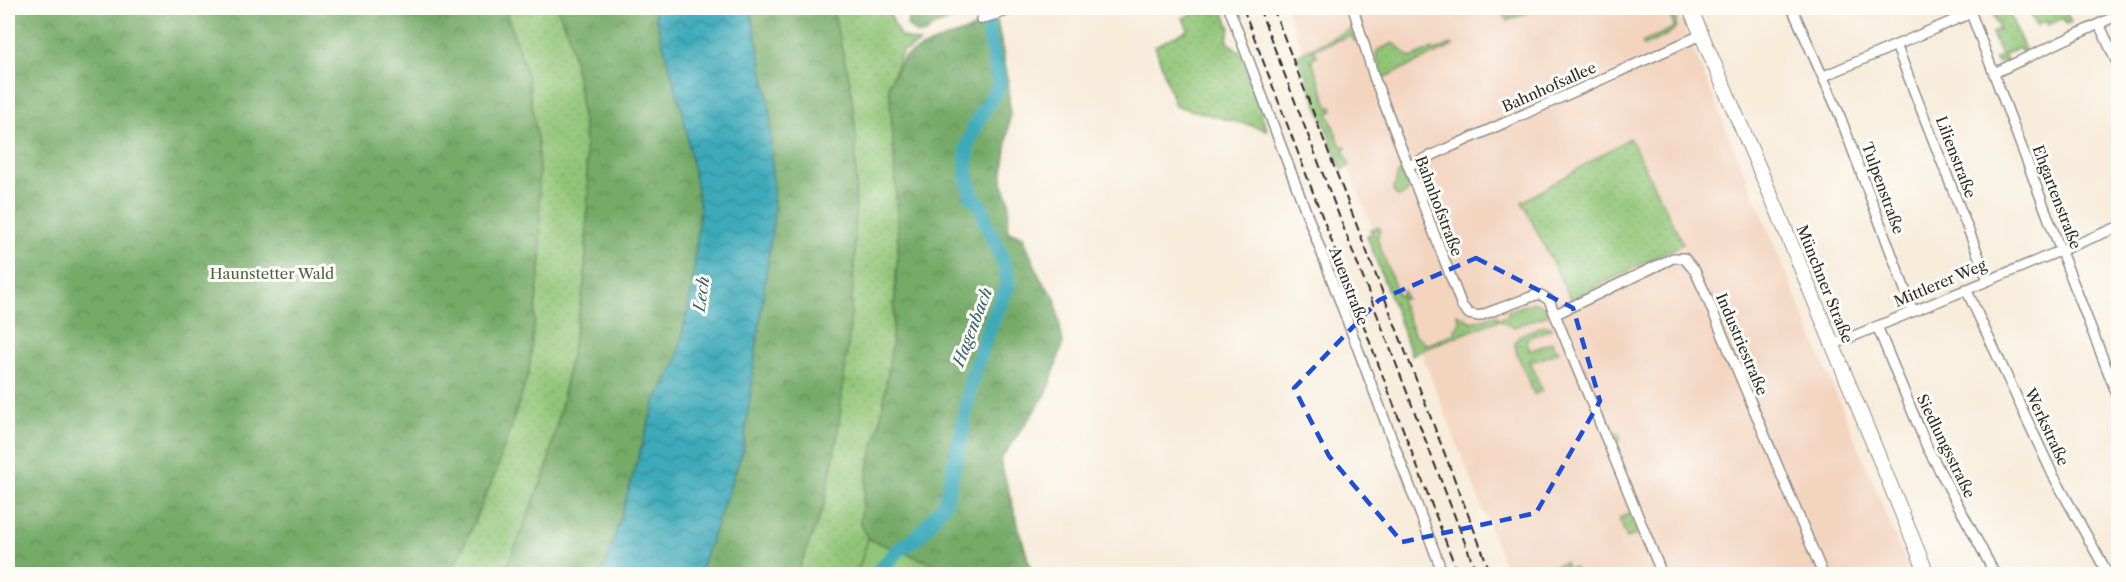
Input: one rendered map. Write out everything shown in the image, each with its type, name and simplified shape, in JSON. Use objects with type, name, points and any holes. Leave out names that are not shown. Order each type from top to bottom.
[{"type":"main road","name":"Münchner Straße","points":[[1690,8],[1927,574]]},
{"type":"street","points":[[981,19],[1016,8]]},
{"type":"street","name":"Auenstraße","points":[[1229,8],[1443,574]]},
{"type":"street","name":"Bahnhofstraße","points":[[1353,8],[1374,76],[1462,306],[1469,314],[1479,316],[1541,295],[1549,300],[1556,315]]},
{"type":"street","name":"Tulpenstraße","points":[[1792,8],[1824,76],[1913,311]]},
{"type":"street","points":[[1824,76],[1970,10]]},
{"type":"street","name":"Ehgartenstraße","points":[[1970,10],[2118,397]]},
{"type":"street","points":[[1994,73],[2118,15]]},
{"type":"street","points":[[2099,24],[2118,65]]},
{"type":"street","name":"Bahnhofsallee","points":[[1408,166],[1701,35]]},
{"type":"street","name":"Lilienstraße","points":[[1896,45],[1988,280]]},
{"type":"street","name":"Mittlerer Weg","points":[[1832,345],[2118,227]]},
{"type":"street","name":"Industriestraße","points":[[1556,315],[1673,258],[1684,258],[1691,265],[1705,292],[1822,574]]},
{"type":"street","name":"Werkstraße","points":[[1966,289],[2053,475],[2108,574]]},
{"type":"street","points":[[1556,315],[1662,574]]},
{"type":"street","name":"Siedlungsstraße","points":[[1877,326],[1927,447],[1995,574]]},
{"type":"highlighted area","points":[[1476,258],[1573,308],[1600,401],[1536,513],[1402,542],[1329,456],[1294,388],[1379,300]]},
{"type":"shaded area","points":[[1286,8],[1676,8],[1911,574],[1508,574]]},
{"type":"green space","name":"Haunstetter Wald","points":[[8,8],[502,8],[507,15],[527,74],[538,144],[541,258],[529,372],[496,472],[451,574],[8,574]]},
{"type":"green space","points":[[502,8],[557,8],[568,32],[584,130],[588,190],[585,279],[562,402],[546,471],[504,574],[451,574],[496,472],[528,372],[541,258],[538,144],[507,15]]},
{"type":"green space","points":[[557,8],[653,8],[683,114],[700,207],[692,289],[677,361],[656,399],[607,562],[600,574],[504,574],[546,471],[562,402],[585,279],[588,190],[584,130],[568,32]]},
{"type":"green space","points":[[750,8],[832,8],[850,82],[856,134],[855,252],[850,326],[837,439],[824,505],[797,574],[699,574],[743,450],[774,213],[769,102]]},
{"type":"green space","points":[[832,8],[887,8],[900,36],[920,43],[908,50],[903,50],[889,85],[898,244],[892,344],[881,419],[868,469],[860,522],[868,539],[857,574],[797,574],[824,505],[837,439],[850,326],[855,252],[856,134],[850,82]]},
{"type":"green space","points":[[910,8],[1001,8],[975,17],[964,15],[930,28],[926,34],[917,34],[907,25]]},
{"type":"green space","points":[[1205,8],[1222,8],[1230,28],[1227,38],[1229,43],[1240,52],[1267,130],[1175,106],[1155,46],[1188,30],[1183,18]]},
{"type":"green space","points":[[1538,8],[1507,21],[1501,9]]},
{"type":"green space","points":[[1666,8],[1674,8],[1676,28],[1644,46],[1642,43],[1675,27]]},
{"type":"green space","points":[[1991,8],[2007,8],[2026,52],[2022,53],[2019,48],[2004,54],[2007,61],[1999,63],[1995,59],[2001,56],[1992,33],[1999,29]]},
{"type":"green space","points":[[2028,8],[2065,8],[2071,22],[2066,24],[2063,18],[2048,25],[2046,21],[2036,26]]},
{"type":"green space","points":[[997,20],[1008,80],[1010,115],[1002,182],[1009,200],[1008,231],[1023,236],[1040,278],[1055,298],[1063,343],[1047,393],[1000,460],[1032,574],[960,574],[868,539],[860,522],[868,469],[881,419],[892,344],[898,244],[889,85],[905,56],[930,44]]},
{"type":"green space","points":[[1354,27],[1357,40],[1354,41],[1351,35],[1314,49],[1317,56],[1311,59],[1329,108],[1332,107],[1333,111],[1328,113],[1340,145],[1346,147],[1344,152],[1350,166],[1342,170],[1307,75],[1297,55]]},
{"type":"green space","points":[[1394,43],[1411,58],[1432,49],[1435,51],[1452,44],[1453,46],[1383,78],[1376,54],[1378,50]]},
{"type":"green space","points":[[1630,138],[1683,244],[1571,299],[1522,202]]},
{"type":"green space","points":[[1402,170],[1409,185],[1407,193],[1398,197],[1393,191],[1398,174]]},
{"type":"green space","points":[[1378,227],[1380,230],[1377,238],[1398,295],[1401,296],[1403,290],[1406,299],[1402,298],[1401,301],[1415,336],[1423,343],[1429,344],[1453,334],[1460,322],[1457,314],[1472,322],[1497,315],[1498,319],[1509,315],[1508,311],[1534,302],[1544,307],[1548,315],[1514,327],[1499,320],[1412,355],[1367,236],[1372,234],[1370,230]]},
{"type":"green space","points":[[1544,325],[1552,328],[1526,339],[1530,351],[1552,342],[1555,350],[1558,349],[1559,352],[1535,361],[1530,360],[1542,391],[1534,394],[1516,351],[1515,342],[1520,335]]},
{"type":"green space","points":[[1584,367],[1614,435],[1618,433],[1621,440],[1614,443]]},
{"type":"green space","points":[[1629,514],[1637,535],[1627,538],[1619,518]]},
{"type":"green space","points":[[868,539],[960,574],[857,574]]},
{"type":"green space","points":[[1565,562],[1567,569],[1573,567],[1576,573],[1530,574]]},
{"type":"water","name":"Lech","points":[[653,8],[750,8],[769,102],[774,213],[743,450],[699,574],[600,574],[607,562],[656,399],[677,361],[692,289],[700,207],[683,114]]},
{"type":"waterway","name":"Hagenbach","points":[[876,574],[900,549],[919,536],[945,503],[962,432],[971,381],[990,326],[1008,285],[1001,255],[986,224],[982,207],[972,197],[967,176],[967,148],[975,126],[999,84],[984,8]]},
{"type":"railway","points":[[1243,8],[1458,574]]},
{"type":"railway","points":[[1259,8],[1477,574]]},
{"type":"railway","points":[[1273,8],[1491,574]]}]
